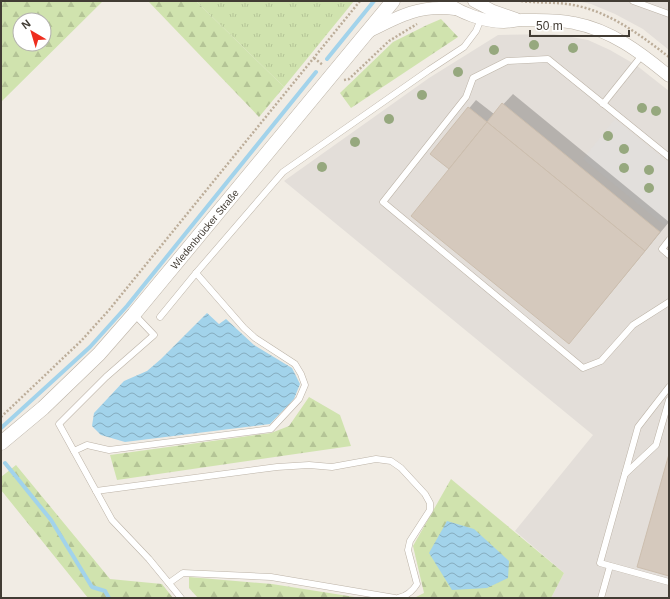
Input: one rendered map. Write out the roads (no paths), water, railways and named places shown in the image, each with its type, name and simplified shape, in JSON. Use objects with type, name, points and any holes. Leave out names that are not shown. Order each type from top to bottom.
[{"type":"street","name":"Wiedenbrücker Straße","points":[[1,443],[43,408],[99,354],[334,74],[393,1]]},
{"type":"street","points":[[444,1],[458,10]]},
{"type":"street","points":[[474,1],[493,11],[521,20]]},
{"type":"street","points":[[367,33],[401,15],[427,8],[444,7],[458,10],[486,20],[504,22],[521,20],[549,20],[574,23],[616,37],[643,54],[669,76]]},
{"type":"lane","points":[[633,1],[669,14]]},
{"type":"lane","points":[[160,317],[283,172],[464,47],[476,31],[481,19]]},
{"type":"lane","points":[[603,104],[643,54]]},
{"type":"lane","points":[[669,157],[548,59],[507,61],[473,78],[466,98],[383,202],[583,368],[601,361],[633,326],[669,302]]},
{"type":"lane","points":[[669,240],[662,249],[669,255]]},
{"type":"lane","points":[[74,451],[88,445],[109,450],[271,428],[299,399],[305,385],[295,364],[255,338],[244,328],[196,273]]},
{"type":"lane","points":[[134,314],[154,335],[106,377],[59,424],[112,520],[149,559],[182,598]]},
{"type":"lane","points":[[669,387],[638,427],[600,563],[669,582]]},
{"type":"lane","points":[[625,475],[656,445],[669,400]]},
{"type":"lane","points":[[96,491],[277,467],[309,465],[332,467],[376,459],[391,461],[401,468],[425,494],[430,503],[430,510],[410,542],[408,550],[417,584],[413,591],[405,597],[396,598],[271,576],[183,573],[169,583]]},
{"type":"lane","points":[[601,598],[610,566]]},
{"type":"water","points":[[207,313],[219,324],[226,319],[254,345],[292,368],[300,384],[294,399],[270,424],[125,442],[101,435],[92,426],[94,413],[124,381],[147,371]]},
{"type":"water","points":[[447,521],[474,529],[509,561],[508,578],[487,588],[452,590],[429,553]]},
{"type":"waterway","points":[[327,59],[374,1]]},
{"type":"waterway","points":[[1,428],[90,347],[127,306],[316,72]]},
{"type":"waterway","points":[[5,463],[51,520],[92,587],[105,591],[109,598]]}]
